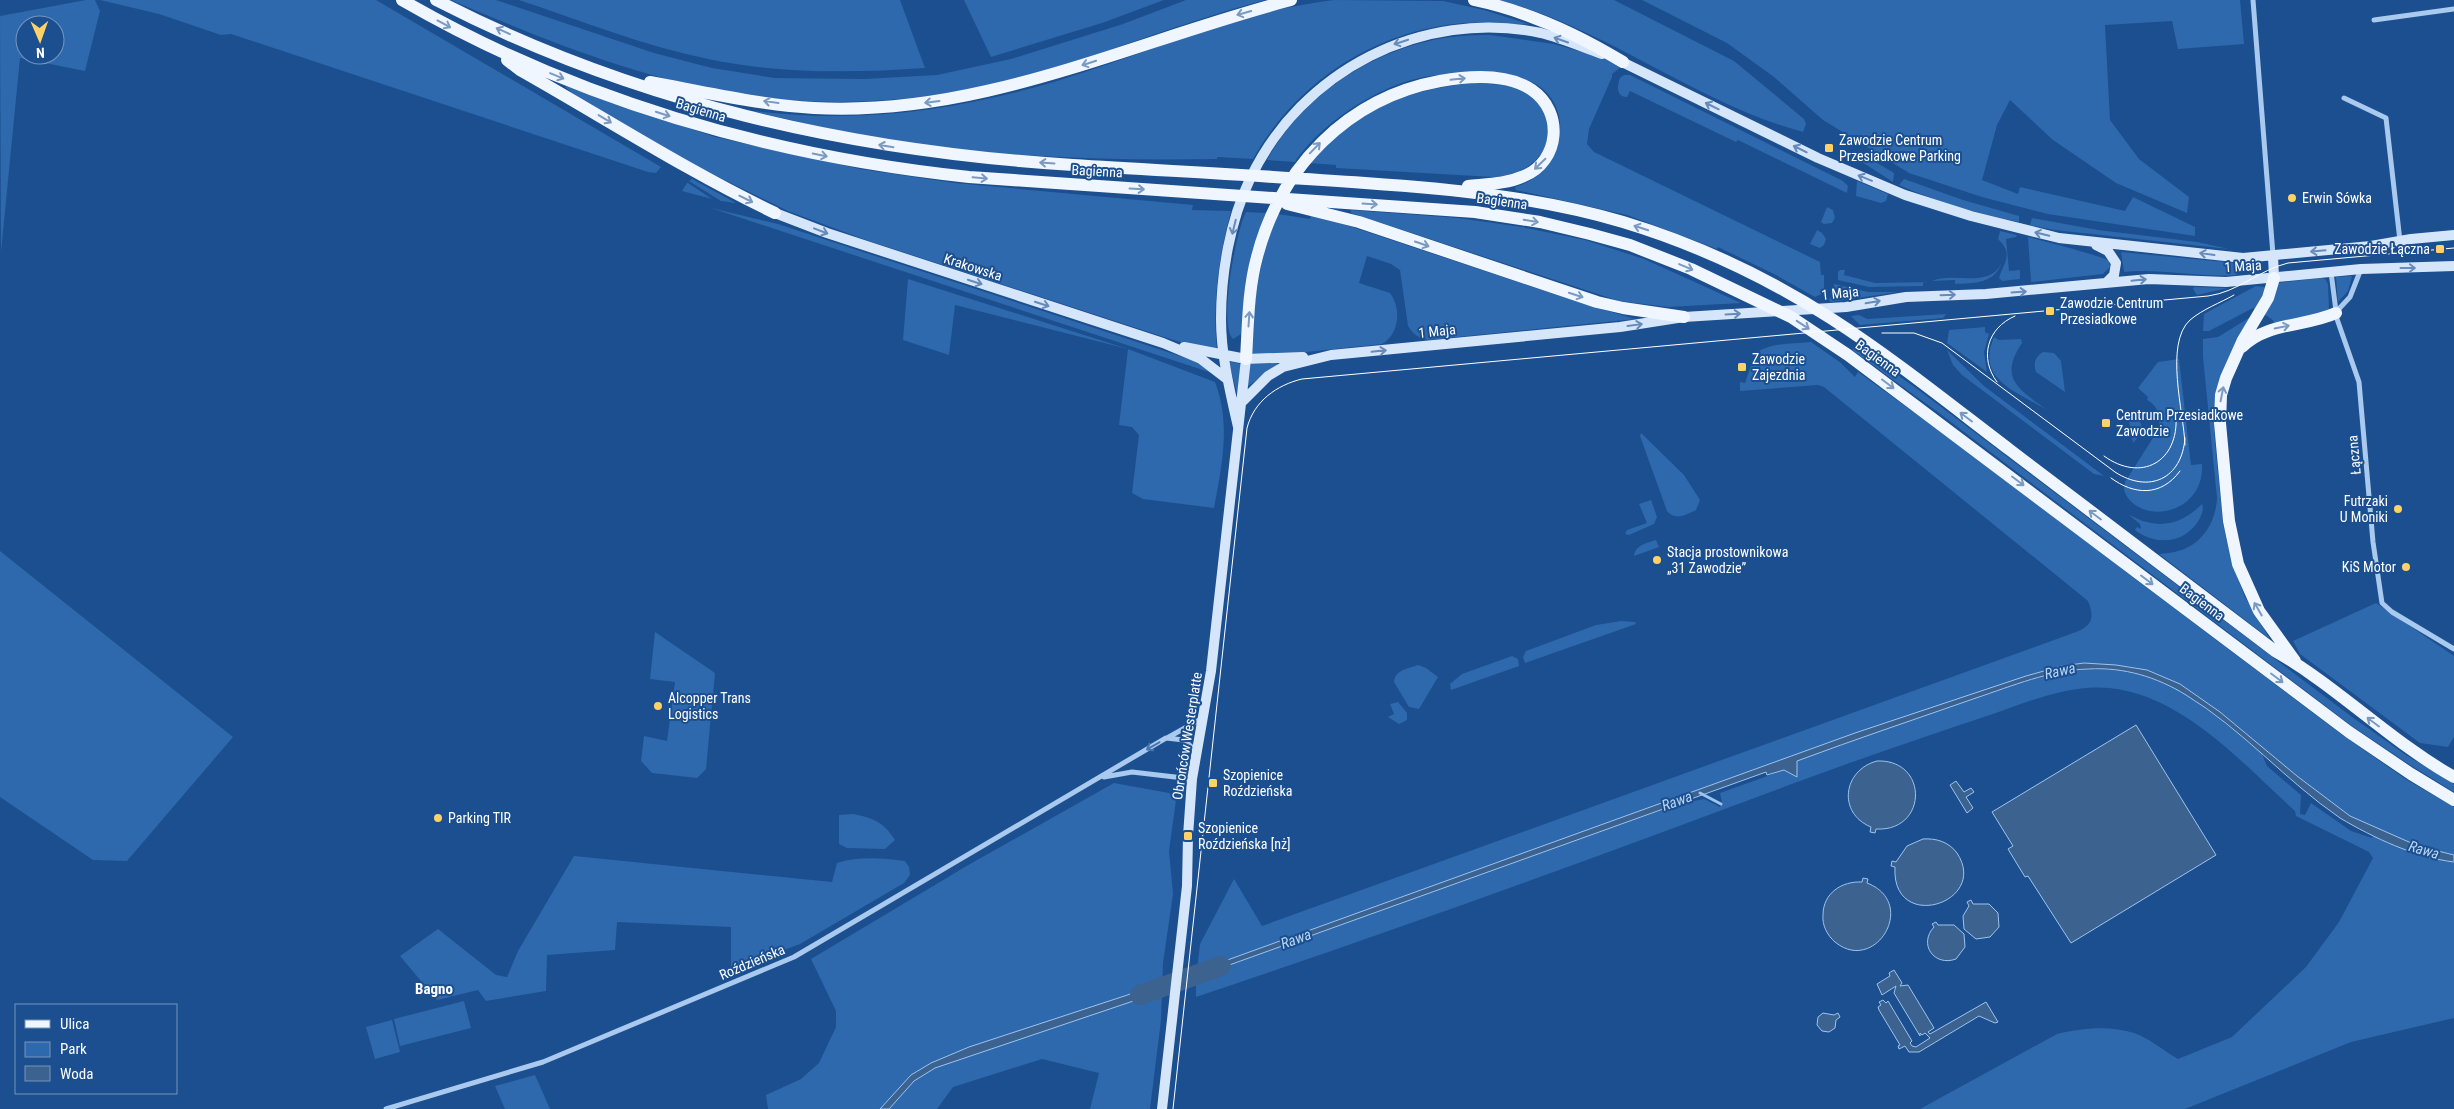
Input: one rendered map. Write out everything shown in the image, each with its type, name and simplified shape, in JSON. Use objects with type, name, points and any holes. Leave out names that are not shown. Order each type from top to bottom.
[{"type":"main road","name":"Bagienna","points":[[402,0],[496,50],[586,87],[658,112],[757,142],[863,163],[1010,181],[1256,195],[1320,206],[1455,210],[1555,226],[1609,239],[1652,253],[1745,294],[1791,317],[1848,355],[2349,732],[2411,774],[2454,800]]},
{"type":"main road","name":"Bagienna","points":[[436,0],[528,42],[605,73],[681,98],[784,127],[891,147],[1000,160],[1443,189],[1548,204],[1617,220],[1681,243],[1781,289],[1838,323],[2274,651],[2296,663],[2412,751],[2454,776]]},
{"type":"main road","points":[[605,73],[727,96],[814,108],[921,104],[1006,88],[1241,13],[1291,0]]},
{"type":"main road","points":[[1474,0],[1545,23],[1588,41],[1623,62]]},
{"type":"main road","points":[[496,50],[520,70],[679,163],[727,190],[775,213]]},
{"type":"main road","points":[[1246,359],[1256,260],[1265,230],[1286,187],[1309,153],[1327,136],[1356,114],[1386,97],[1434,82],[1489,78],[1514,82],[1533,90],[1551,113],[1554,129],[1553,142],[1548,156],[1539,166],[1526,176],[1513,180],[1443,189]]},
{"type":"main road","points":[[1320,206],[1360,222],[1597,302],[1684,317]]},
{"type":"main road","points":[[2274,278],[2268,298],[2226,378],[2220,411],[2232,541],[2252,598],[2296,663]]},
{"type":"main road","points":[[2240,349],[2249,340],[2272,329],[2312,321],[2336,313]]},
{"type":"main road","points":[[2412,751],[2454,766]]},
{"type":"street","name":"1 Maja","points":[[2253,0],[2273,256]]},
{"type":"street","points":[[2374,20],[2454,9]]},
{"type":"street","name":"1 Maja","points":[[1249,181],[1276,134],[1293,113],[1334,76],[1361,60],[1407,40],[1448,31],[1502,29],[1541,34],[1623,62],[1818,158],[1905,195],[2006,226],[2059,238],[2231,257],[2273,256],[2454,235]]},
{"type":"street","points":[[2344,98],[2386,118],[2400,241]]},
{"type":"street","name":"Obrońców Westerplatte","points":[[1238,427],[1223,355],[1221,319],[1223,288],[1234,227],[1249,181]]},
{"type":"street","name":"Krakowska","points":[[775,213],[846,239],[1163,343],[1201,359],[1227,379]]},
{"type":"street","points":[[2090,242],[2108,251],[2116,263],[2114,275],[2106,283]]},
{"type":"street","points":[[2273,256],[2274,278]]},
{"type":"street","name":"1 Maja","points":[[1243,401],[1268,376],[1283,367],[1331,356],[1620,327],[1684,317],[1846,307],[1906,298],[1986,294],[2150,279],[2226,282],[2361,269],[2454,266]]},
{"type":"street","points":[[2336,313],[2350,297],[2361,269]]},
{"type":"street","name":"Łączna","points":[[2331,272],[2336,313],[2359,382],[2373,542],[2382,604],[2454,649]]},
{"type":"street","name":"Krakowska","points":[[1163,343],[1246,359],[1331,356]]},
{"type":"street","name":"Obrońców Westerplatte","points":[[1162,1109],[1187,886],[1188,836],[1195,750],[1211,671],[1238,427],[1243,401],[1246,359]]},
{"type":"street","name":"Roździeńska","points":[[386,1109],[487,1080],[561,1055],[794,957],[1201,719]]},
{"type":"street","points":[[1166,738],[1184,740],[1195,750]]},
{"type":"street","name":"Roździeńska","points":[[1101,777],[1132,772],[1192,779]]},
{"type":"green space","points":[[95,0],[100,11],[85,71],[55,65],[65,65],[65,15],[15,15],[15,65],[19,65],[1,252],[0,16]]},
{"type":"green space","points":[[100,0],[376,0],[661,167],[656,173],[648,172],[231,34],[221,35],[159,14]]},
{"type":"green space","points":[[451,0],[496,0],[654,53],[712,68],[775,78],[864,79],[937,75],[1011,59],[1123,24],[1186,0],[1265,0],[1203,18],[1080,60],[1018,78],[949,93],[914,98],[843,102],[772,99],[700,87],[663,78],[627,68],[555,43]]},
{"type":"green space","points":[[519,0],[900,0],[925,68],[871,71],[816,71],[735,64],[684,54],[660,47]]},
{"type":"green space","points":[[964,0],[1164,0],[1102,23],[991,57]]},
{"type":"green space","points":[[1334,0],[1443,1],[1484,10],[1528,24],[1464,23],[1431,28],[1400,36],[1369,49],[1341,65],[1315,84],[1292,106],[1271,131],[1253,159],[1217,157],[1217,159],[1077,158],[985,152],[893,141],[847,133],[751,111],[810,116],[858,116],[915,111],[972,102],[1054,82],[1228,23],[1298,6]]},
{"type":"green space","points":[[1499,0],[1614,0],[1734,61],[1804,119],[1806,124],[1803,132],[1764,119],[1726,103],[1577,28]]},
{"type":"green space","points":[[1642,0],[2240,0],[2244,44],[2178,49],[2172,21],[2105,25],[2110,120],[2139,159],[2189,197],[2187,213],[2116,183],[2053,140],[2010,100],[1997,125],[1982,180],[2018,194],[2020,187],[2125,211],[2133,197],[2195,227],[2195,236],[2048,214],[1982,197],[1909,173],[1823,120],[1774,77],[1727,43]]},
{"type":"green space","points":[[1490,35],[1554,44],[1613,61],[1621,67],[1612,74],[1589,129],[1587,144],[1594,152],[1820,262],[1821,275],[1824,275],[1824,293],[1815,297],[1776,275],[1718,247],[1717,249],[1627,215],[1516,190],[1515,187],[1531,180],[1545,168],[1554,154],[1559,139],[1560,122],[1556,107],[1547,93],[1527,80],[1441,75],[1401,84],[1380,92],[1340,117],[1307,146],[1295,162],[1267,160],[1297,118],[1315,100],[1357,69],[1380,57],[1429,41],[1460,36]]},
{"type":"green space","points":[[1624,75],[1630,75],[1843,181],[1848,186],[1847,193],[1738,140],[1736,142],[1630,91],[1627,97],[1623,97],[1619,93],[1618,84],[1620,78]]},
{"type":"green space","points":[[1474,83],[1521,89],[1532,96],[1541,106],[1548,125],[1548,138],[1538,158],[1529,166],[1518,172],[1493,177],[1336,168],[1336,165],[1309,163],[1332,138],[1351,123],[1383,105],[1437,88]]},
{"type":"green space","points":[[566,86],[715,137],[860,169],[955,183],[1193,205],[1192,210],[1231,211],[1223,245],[1216,297],[1217,349],[1190,345],[1161,336],[866,240],[788,211],[696,166],[575,95]]},
{"type":"green space","points":[[1862,154],[1894,173],[1893,182],[1851,155]]},
{"type":"green space","points":[[692,179],[736,203],[721,201],[689,181]]},
{"type":"green space","points":[[1904,179],[1963,200],[2019,216],[2019,222],[1973,211],[1928,197],[1899,185]]},
{"type":"green space","points":[[1857,181],[1888,194],[1886,201],[1881,203],[1856,196]]},
{"type":"green space","points":[[688,183],[712,199],[682,191]]},
{"type":"green space","points":[[1827,207],[1833,210],[1835,218],[1832,223],[1824,224],[1821,222]]},
{"type":"green space","points":[[711,208],[778,224],[1201,363],[1215,374]]},
{"type":"green space","points":[[1351,210],[1458,218],[1522,227],[1585,240],[1644,259],[1741,303],[1668,307],[1619,301],[1351,213]]},
{"type":"green space","points":[[1246,212],[1266,213],[1252,256],[1241,334],[1233,339],[1229,330],[1227,316],[1230,277],[1238,238]]},
{"type":"green space","points":[[1278,214],[1310,219],[1311,215],[1340,223],[1635,319],[1428,340],[1416,335],[1408,326],[1400,270],[1391,264],[1367,256],[1359,283],[1390,293],[1396,306],[1397,321],[1388,340],[1382,344],[1287,354],[1253,354],[1251,353],[1252,335],[1258,282],[1271,231]]},
{"type":"green space","points":[[2032,218],[2098,230],[2197,242],[2229,249],[2055,230],[2030,225]]},
{"type":"green space","points":[[1817,230],[1826,239],[1824,245],[1820,248],[1810,244]]},
{"type":"green space","points":[[2000,231],[2017,235],[2016,237],[2006,239],[2009,271],[2020,270],[2020,279],[2002,281],[1999,278],[2007,254],[2003,244],[1998,239]]},
{"type":"green space","points":[[2028,237],[2105,259],[2109,261],[2110,267],[2103,274],[2031,282]]},
{"type":"green space","points":[[2121,252],[2235,263],[2239,265],[2240,270],[2236,275],[2222,276],[2152,271],[2124,272]]},
{"type":"green space","points":[[2002,262],[1994,275],[1983,281],[1955,284],[1955,280],[1932,281],[1940,278],[1980,278],[1996,270]]},
{"type":"green space","points":[[1845,270],[1844,275],[1875,283],[1923,282],[1923,286],[1869,287],[1838,280],[1838,272]]},
{"type":"green space","points":[[2352,276],[2348,291],[2338,302],[2336,277]]},
{"type":"green space","points":[[908,279],[1128,349],[955,305],[949,355],[903,340]]},
{"type":"green space","points":[[2325,279],[2328,284],[2329,311],[2274,324],[2273,320],[2264,314],[2277,283]]},
{"type":"green space","points":[[1834,284],[1868,292],[1898,292],[1831,302],[1829,300],[1833,294]]},
{"type":"green space","points":[[2256,286],[2265,287],[2265,293],[2256,310],[2253,308],[2209,331],[2203,331],[2204,314]]},
{"type":"green space","points":[[2194,287],[2228,288],[2197,295],[2193,289]]},
{"type":"green space","points":[[1946,314],[1943,318],[1860,325],[1851,316],[1859,315],[1867,319]]},
{"type":"green space","points":[[2252,316],[2214,409],[2214,431],[2223,523],[2231,561],[2245,597],[2270,639],[2159,554],[2178,551],[2194,544],[2211,524],[2217,498],[2203,357],[2203,339],[2218,337]]},
{"type":"green space","points":[[1985,327],[1985,332],[1989,334],[1984,352],[1987,372],[1947,343],[1949,330]]},
{"type":"green space","points":[[1994,337],[1999,340],[2021,339],[2022,343],[2015,355],[2012,366],[2012,374],[2020,389],[2047,410],[2013,391],[1995,375],[1990,364],[1990,352]]},
{"type":"green space","points":[[1811,342],[1841,363],[1855,377],[1858,372],[1926,421],[2341,734],[2407,780],[2454,807],[2454,1018],[2351,1042],[2185,1109],[1920,1109],[2057,1034],[2095,1028],[2125,1030],[2145,1038],[2178,1059],[2232,1037],[2306,967],[2339,922],[2373,858],[2369,852],[2296,816],[2295,811],[2233,753],[2187,718],[2162,704],[2136,693],[2109,688],[2078,689],[2032,700],[1823,772],[1499,892],[1196,997],[1196,977],[1678,804],[1704,799],[1720,807],[1722,802],[1720,793],[1784,770],[1797,776],[1796,761],[1995,691],[2045,676],[2070,671],[2121,670],[2146,676],[2178,690],[2208,709],[2262,754],[2267,766],[2301,795],[2300,814],[2305,815],[2311,803],[2351,831],[2372,838],[2376,828],[2350,816],[2297,776],[2220,712],[2180,684],[2155,673],[2133,667],[2084,663],[2062,666],[2026,676],[1855,733],[1197,971],[1200,944],[1234,879],[1262,926],[2072,633],[2088,625],[2091,609],[2088,601],[1824,387],[1818,385],[1740,391],[1740,382],[1745,383],[1751,366],[1758,357],[1755,354],[1775,345]]},
{"type":"green space","points":[[1854,348],[1876,363],[1878,361],[1920,391],[2352,717],[2406,755],[2454,784],[2454,792],[2352,726],[1939,413],[1852,350]]},
{"type":"green space","points":[[1128,349],[1215,382],[1223,413],[1224,445],[1214,508],[1143,499],[1132,493],[1139,435],[1132,427],[1119,425]]},
{"type":"green space","points":[[1947,350],[1984,386],[2104,476],[2094,474],[1962,375],[1953,365]]},
{"type":"green space","points":[[2043,352],[2054,353],[2061,361],[2065,392],[2036,372],[2035,360]]},
{"type":"green space","points":[[2179,359],[2191,465],[2202,464],[2200,482],[2193,495],[2182,505],[2169,510],[2155,512],[2142,509],[2131,501],[2124,490],[2125,482],[2159,426],[2157,409],[2138,388],[2158,362]]},
{"type":"green space","points":[[1229,363],[1241,364],[1237,393]]},
{"type":"green space","points":[[1277,363],[1277,365],[1247,387],[1250,364]]},
{"type":"green space","points":[[2127,410],[2138,416],[2142,427],[2139,436],[2133,443]]},
{"type":"green space","points":[[1641,433],[1684,475],[1700,500],[1696,510],[1677,516],[1667,511],[1640,436]]},
{"type":"green space","points":[[1651,500],[1657,517],[1654,524],[1629,535],[1625,534],[1627,530],[1647,523],[1639,504]]},
{"type":"green space","points":[[2202,504],[2203,509],[2200,518],[2194,526],[2187,533],[2171,540],[2153,539],[2135,530],[2137,527],[2141,529],[2140,524],[2129,515],[2155,524],[2170,523],[2184,518]]},
{"type":"green space","points":[[1656,540],[1659,547],[1634,556],[1639,547]]},
{"type":"green space","points":[[0,551],[233,737],[127,861],[93,860],[0,797]]},
{"type":"green space","points":[[2376,603],[2454,656],[2454,737],[2448,747],[2420,743],[2300,654],[2293,641]]},
{"type":"green space","points":[[1621,621],[1635,622],[1636,624],[1525,663],[1523,657],[1526,651],[1596,625]]},
{"type":"green space","points":[[655,632],[715,673],[706,769],[697,778],[652,773],[641,761],[644,736],[667,741],[675,682],[650,679]]},
{"type":"green space","points":[[1512,656],[1518,659],[1519,666],[1451,690],[1450,684],[1462,674]]},
{"type":"green space","points":[[1418,665],[1426,668],[1438,677],[1419,709],[1409,707],[1394,682],[1399,672]]},
{"type":"green space","points":[[1398,702],[1407,713],[1407,720],[1399,724],[1388,717],[1394,714],[1390,704]]},
{"type":"green space","points":[[1114,783],[1169,793],[1176,800],[1169,851],[1173,894],[1163,963],[1161,1020],[1150,1109],[1090,1109],[1099,1073],[1042,1059],[953,1087],[937,1109],[768,1109],[766,1095],[801,1079],[819,1063],[836,1027],[836,1011],[811,959],[970,864]]},
{"type":"green space","points":[[853,814],[866,817],[882,825],[895,840],[885,849],[847,848],[839,844],[839,815]]},
{"type":"green space","points":[[574,856],[832,882],[837,863],[853,859],[879,858],[905,861],[909,867],[910,875],[904,883],[800,944],[731,970],[731,927],[617,922],[615,950],[547,955],[546,991],[486,1001],[478,990],[437,1000],[400,956],[438,929],[496,975],[507,977],[518,951]]},
{"type":"green space","points":[[464,1001],[471,1028],[400,1046],[394,1019]]},
{"type":"green space","points":[[392,1020],[400,1052],[375,1059],[366,1027]]},
{"type":"green space","points":[[535,1075],[550,1109],[505,1109],[495,1086]]},
{"type":"water","points":[[2084,663],[2116,665],[2147,670],[2180,684],[2220,712],[2297,776],[2350,816],[2418,846],[2454,855],[2454,862],[2424,856],[2395,846],[2340,818],[2301,788],[2226,723],[2186,695],[2164,683],[2140,674],[2115,670],[2074,670],[2046,675],[2017,684],[1797,761],[1797,777],[1784,770],[1767,775],[1766,772],[1196,977],[1197,971],[1855,733],[2026,676],[2062,666]]},
{"type":"water","points":[[2136,725],[2216,855],[2071,943],[2028,876],[2025,877],[2008,849],[2013,846],[1992,812]]},
{"type":"water","points":[[1877,761],[1894,763],[1906,771],[1913,782],[1916,795],[1913,808],[1905,819],[1893,827],[1876,829],[1875,833],[1870,832],[1871,827],[1860,821],[1853,812],[1848,792],[1851,782],[1857,773]]},
{"type":"water","points":[[1956,781],[1964,792],[1971,788],[1974,792],[1966,797],[1973,808],[1967,813],[1950,785]]},
{"type":"water","points":[[1923,839],[1937,840],[1950,846],[1957,853],[1964,871],[1961,886],[1951,897],[1937,904],[1922,905],[1908,900],[1898,888],[1895,867],[1891,866],[1892,861],[1896,862],[1907,846]]},
{"type":"water","points":[[1863,878],[1868,879],[1867,883],[1882,893],[1890,905],[1890,919],[1886,932],[1876,943],[1864,950],[1850,950],[1835,942],[1827,933],[1823,922],[1824,907],[1826,900],[1835,890],[1847,884],[1862,882]]},
{"type":"water","points":[[1971,900],[1973,904],[1989,904],[1998,913],[1999,927],[1990,937],[1976,939],[1964,929],[1963,916],[1969,906],[1967,902]]},
{"type":"water","points":[[1936,922],[1938,925],[1954,925],[1964,934],[1965,947],[1956,959],[1941,960],[1935,957],[1928,947],[1929,934],[1934,927],[1932,924]]},
{"type":"water","points":[[1894,970],[1902,983],[1900,986],[1908,985],[1934,1028],[1928,1032],[1930,1034],[1986,1002],[1998,1022],[1995,1023],[1979,1016],[1919,1052],[1909,1052],[1905,1046],[1899,1049],[1898,1046],[1900,1045],[1878,1007],[1881,1005],[1879,1002],[1883,1000],[1886,1003],[1888,1001],[1912,1041],[1910,1043],[1912,1046],[1916,1047],[1930,1038],[1925,1033],[1922,1035],[1920,1033],[1920,1036],[1894,993],[1896,986],[1882,995],[1877,984],[1890,976],[1889,973]]},
{"type":"water","points":[[1164,983],[1163,991],[935,1068],[914,1081],[889,1109],[880,1109],[911,1075],[931,1063],[969,1047]]},
{"type":"water","points":[[1823,1013],[1834,1015],[1838,1013],[1840,1017],[1836,1020],[1835,1028],[1829,1032],[1822,1031],[1817,1025],[1818,1017]]},
{"type":"waterway","points":[[1700,793],[1721,804]]},
{"type":"waterway","name":"Rawa","points":[[1140,995],[1221,966]]},
{"type":"tram line","points":[[1173,1109],[1247,428],[1255,410],[1275,390],[1302,379],[2208,296],[2239,286],[2277,266],[2288,263],[2454,248]]},
{"type":"tram line","points":[[2185,445],[2177,379],[2178,345],[2182,331],[2195,316],[2234,295]]},
{"type":"tram line","points":[[1997,382],[1991,373],[1988,363],[1989,344],[1998,328],[2005,321],[2015,316]]},
{"type":"tram line","points":[[1882,333],[1914,333],[1942,343],[2115,472],[2128,479],[2140,482],[2162,479],[2178,464],[2183,452],[2185,438]]},
{"type":"tram line","points":[[2104,456],[2118,464],[2131,468],[2144,467],[2155,463],[2164,456],[2171,445],[2175,432],[2176,416]]},
{"type":"tram line","points":[[2111,478],[2129,488],[2147,491],[2164,485],[2180,471]]},
{"type":"place","name":"Zawodzie Centrum Przesiadkowe Parking","points":[[1829,148]]},
{"type":"place","name":"Erwin Sówka","points":[[2292,198]]},
{"type":"place","name":"Zawodzie Łączna","points":[[2440,249]]},
{"type":"place","name":"Zawodzie Centrum Przesiadkowe","points":[[2050,311]]},
{"type":"place","name":"Zawodzie Zajezdnia","points":[[1742,367]]},
{"type":"place","name":"Centrum Przesiadkowe Zawodzie","points":[[2106,423]]},
{"type":"place","name":"Futrzaki U Moniki","points":[[2398,509]]},
{"type":"place","name":"Stacja prostownikowa „31 Zawodzie”","points":[[1657,560]]},
{"type":"place","name":"KiS Motor","points":[[2406,567]]},
{"type":"place","name":"Alcopper Trans Logistics","points":[[658,706]]},
{"type":"place","name":"Szopienice Roździeńska","points":[[1213,783]]},
{"type":"place","name":"Parking TIR","points":[[438,818]]},
{"type":"place","name":"Szopienice Roździeńska [nż]","points":[[1188,836]]},
{"type":"district","name":"Bagno","points":[[434,989]]}]
